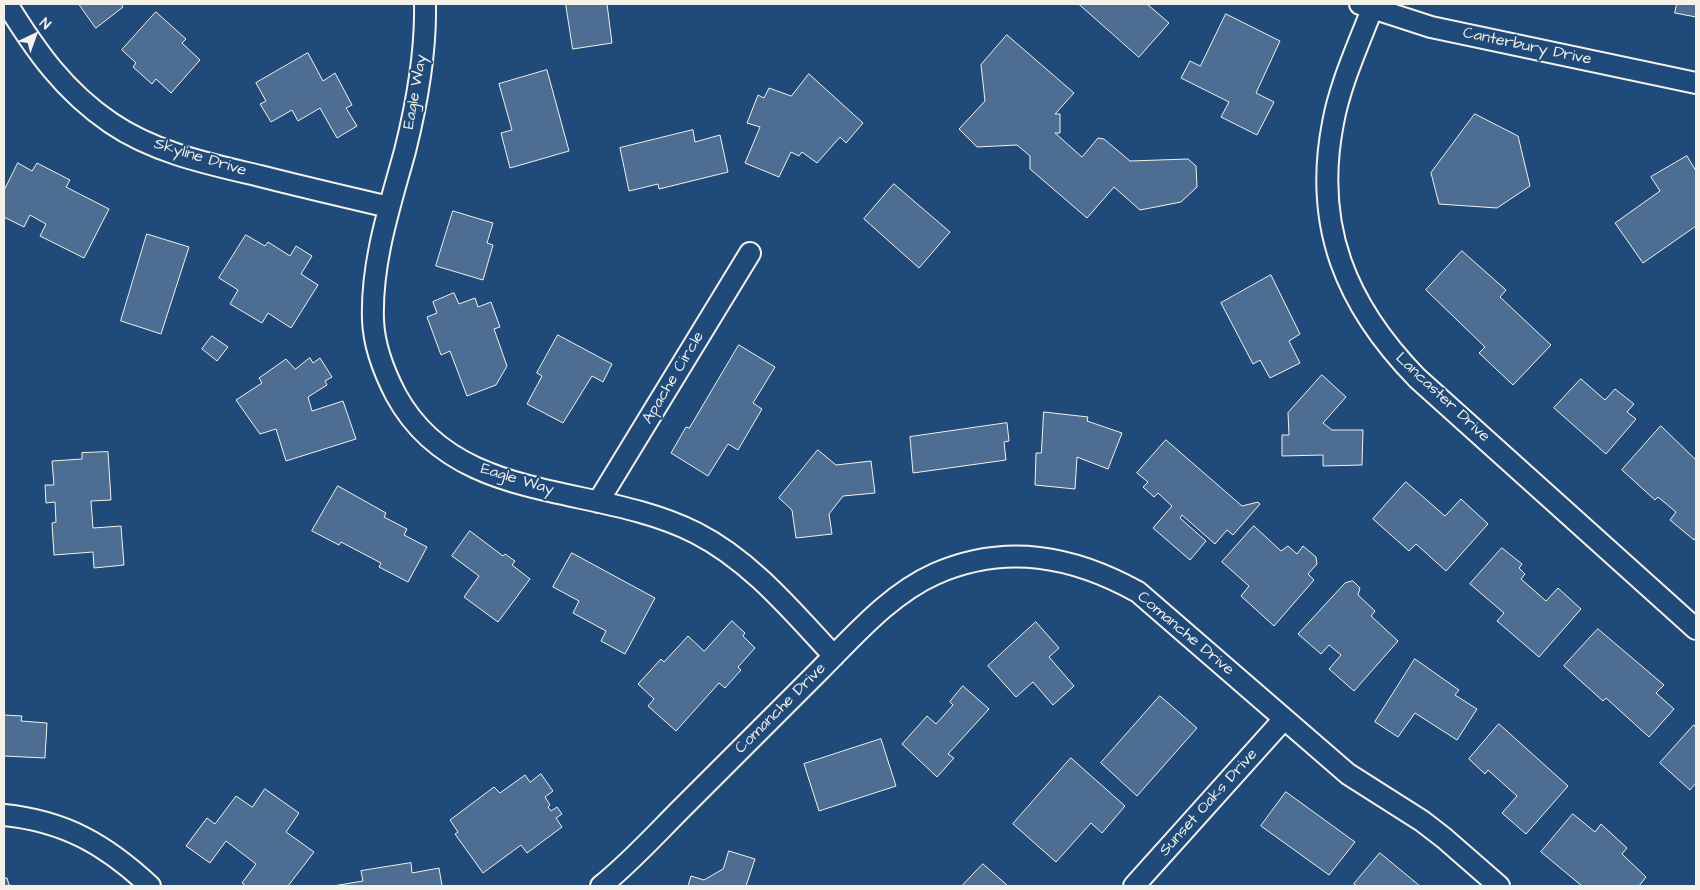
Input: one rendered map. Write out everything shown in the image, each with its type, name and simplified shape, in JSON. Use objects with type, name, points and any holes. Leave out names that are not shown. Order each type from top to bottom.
[{"type":"street","name":"Skyline Drive","points":[[7,4],[28,39],[65,85],[111,124],[140,139],[202,163],[389,208]]},
{"type":"street","name":"Eagle Way","points":[[425,4],[425,33],[416,107],[382,237],[374,292],[373,322],[379,353],[389,381],[401,403],[417,426],[436,444],[472,467],[505,480],[674,522],[724,549],[766,585],[834,656]]},
{"type":"street","name":"Canterbury Drive","points":[[1366,6],[1431,27],[1696,83]]},
{"type":"street","name":"Lancaster Drive","points":[[1366,6],[1333,122],[1327,173],[1333,234],[1341,264],[1354,295],[1392,352],[1417,378],[1696,629]]},
{"type":"street","name":"Apache Circle","points":[[598,502],[750,254]]},
{"type":"street","name":"Comanche Drive","points":[[601,886],[834,656],[898,597],[916,584],[936,574],[980,561],[1010,557],[1044,558],[1076,564],[1108,575],[1138,592],[1348,774],[1444,838],[1499,886]]},
{"type":"street","name":"Sunset Oaks Drive","points":[[1134,886],[1284,719]]},
{"type":"street","points":[[4,815],[27,818],[52,825],[94,842],[122,860],[150,886]]},
{"type":"building","points":[[79,4],[121,4],[123,7],[96,28]]},
{"type":"building","points":[[566,4],[607,4],[612,43],[573,49]]},
{"type":"building","points":[[1079,4],[1147,4],[1169,23],[1139,57]]},
{"type":"building","points":[[1677,4],[1696,4],[1696,17],[1675,13]]},
{"type":"building","points":[[156,12],[186,39],[182,43],[200,60],[171,93],[156,79],[152,84],[133,67],[136,63],[122,50]]},
{"type":"building","points":[[1226,14],[1280,41],[1256,93],[1274,102],[1257,135],[1221,117],[1229,102],[1181,78],[1190,61],[1200,66]]},
{"type":"building","points":[[1007,35],[1074,93],[1055,114],[1060,114],[1060,133],[1055,133],[1082,157],[1098,138],[1104,139],[1130,161],[1188,159],[1196,166],[1197,187],[1181,202],[1140,210],[1114,187],[1087,218],[1030,169],[1030,156],[1017,145],[977,147],[959,129],[985,101],[981,65]]},
{"type":"building","points":[[308,53],[323,81],[335,73],[352,105],[346,108],[357,126],[337,138],[320,108],[298,121],[292,110],[271,122],[260,104],[266,101],[256,83]]},
{"type":"building","points":[[547,70],[569,151],[510,168],[501,133],[512,130],[499,84]]},
{"type":"building","points":[[809,74],[863,123],[846,143],[840,137],[817,163],[802,152],[799,156],[791,152],[779,177],[745,163],[760,127],[747,123],[758,95],[764,98],[769,88],[791,96]]},
{"type":"building","points":[[1475,114],[1518,136],[1530,186],[1497,208],[1439,204],[1431,173]]},
{"type":"building","points":[[693,130],[695,142],[720,135],[728,172],[659,189],[658,184],[629,191],[620,148]]},
{"type":"building","points":[[1687,156],[1696,171],[1696,226],[1643,263],[1615,223],[1660,191],[1651,177]]},
{"type":"building","points":[[18,163],[32,171],[37,163],[70,180],[66,187],[109,209],[84,258],[40,236],[46,224],[30,215],[24,227],[4,217],[4,191]]},
{"type":"building","points":[[894,184],[950,232],[919,268],[864,219]]},
{"type":"building","points":[[453,211],[493,223],[487,243],[493,245],[483,280],[436,266]]},
{"type":"building","points":[[147,234],[189,247],[161,334],[121,321]]},
{"type":"building","points":[[246,235],[265,246],[268,242],[290,256],[296,246],[312,256],[301,274],[318,285],[291,328],[268,313],[262,323],[230,304],[238,290],[219,278]]},
{"type":"building","points":[[1462,251],[1506,290],[1500,297],[1551,345],[1513,385],[1479,353],[1485,347],[1426,290]]},
{"type":"building","points":[[1271,275],[1300,334],[1289,341],[1300,363],[1270,378],[1260,360],[1253,364],[1221,303]]},
{"type":"building","points":[[454,293],[459,304],[475,298],[478,307],[491,302],[500,327],[494,329],[507,366],[496,385],[467,396],[450,351],[441,355],[427,317],[437,313],[433,302]]},
{"type":"building","points":[[558,335],[612,364],[603,382],[592,376],[563,423],[527,404],[542,376],[537,373]]},
{"type":"building","points":[[212,336],[228,347],[217,361],[202,349]]},
{"type":"building","points":[[739,345],[775,367],[753,403],[762,409],[738,450],[728,444],[708,476],[671,453],[686,427],[689,428]]},
{"type":"building","points":[[310,358],[313,363],[320,358],[332,377],[325,381],[327,385],[308,397],[312,411],[343,401],[356,439],[286,461],[276,429],[260,434],[236,400],[262,383],[259,378],[286,359],[295,369]]},
{"type":"building","points":[[1322,375],[1346,397],[1323,423],[1332,430],[1363,430],[1362,465],[1323,466],[1323,455],[1282,456],[1282,435],[1289,435],[1288,413]]},
{"type":"building","points":[[1581,379],[1605,400],[1615,389],[1634,404],[1627,412],[1636,419],[1606,454],[1554,408]]},
{"type":"building","points":[[1044,412],[1088,417],[1087,421],[1122,433],[1108,469],[1077,457],[1075,489],[1035,485],[1036,453],[1041,453]]},
{"type":"building","points":[[1007,423],[1009,441],[1004,442],[1006,460],[913,473],[910,437]]},
{"type":"building","points":[[1661,426],[1696,460],[1696,537],[1694,540],[1670,520],[1676,512],[1658,497],[1655,500],[1622,470]]},
{"type":"building","points":[[1166,440],[1242,506],[1258,502],[1260,504],[1233,535],[1227,530],[1215,544],[1182,515],[1180,518],[1206,541],[1190,560],[1153,528],[1172,506],[1158,493],[1154,497],[1143,487],[1148,482],[1137,473]]},
{"type":"building","points":[[818,450],[836,465],[871,461],[875,493],[843,496],[829,514],[832,534],[796,538],[792,510],[779,498]]},
{"type":"building","points":[[108,452],[111,500],[91,501],[93,528],[121,526],[124,565],[94,568],[93,552],[54,555],[52,523],[56,522],[55,502],[46,503],[45,485],[54,485],[52,461],[82,459],[82,453]]},
{"type":"building","points":[[1406,482],[1445,516],[1461,499],[1488,524],[1446,571],[1416,544],[1409,551],[1373,519]]},
{"type":"building","points":[[338,486],[386,513],[384,517],[407,529],[404,535],[427,547],[408,582],[379,567],[381,563],[341,542],[339,545],[312,531]]},
{"type":"building","points":[[1254,526],[1281,551],[1288,546],[1297,554],[1303,546],[1316,557],[1317,564],[1308,574],[1314,580],[1274,626],[1241,596],[1249,586],[1222,562]]},
{"type":"building","points":[[470,531],[503,556],[505,554],[515,561],[512,565],[530,579],[498,622],[464,597],[479,576],[452,556]]},
{"type":"building","points":[[1502,548],[1522,564],[1519,568],[1525,574],[1521,579],[1546,601],[1558,588],[1581,609],[1539,657],[1497,621],[1504,613],[1470,584]]},
{"type":"building","points":[[572,553],[655,598],[625,654],[601,641],[606,631],[573,613],[579,601],[553,587]]},
{"type":"building","points":[[1353,581],[1360,588],[1358,595],[1375,611],[1371,616],[1398,641],[1354,691],[1329,669],[1341,655],[1329,645],[1321,654],[1298,634],[1345,583]]},
{"type":"building","points":[[732,621],[745,633],[743,636],[755,648],[738,667],[741,670],[725,688],[719,683],[676,731],[648,706],[654,699],[638,684],[661,659],[664,662],[688,636],[704,651]]},
{"type":"building","points":[[1036,622],[1059,648],[1049,657],[1074,686],[1053,705],[1033,682],[1016,697],[988,666]]},
{"type":"building","points":[[1598,629],[1664,685],[1656,693],[1674,709],[1649,737],[1606,698],[1603,701],[1564,666]]},
{"type":"building","points":[[1415,659],[1459,690],[1455,695],[1477,709],[1457,740],[1415,713],[1398,737],[1375,722]]},
{"type":"building","points":[[963,686],[989,709],[948,754],[954,758],[937,777],[902,744],[927,716],[936,724],[953,705],[950,702]]},
{"type":"building","points":[[1160,696],[1197,728],[1137,796],[1101,763]]},
{"type":"building","points":[[4,715],[22,716],[21,721],[47,723],[45,758],[4,756]]},
{"type":"building","points":[[1499,724],[1568,786],[1526,834],[1502,813],[1517,796],[1488,770],[1485,774],[1469,759]]},
{"type":"building","points":[[1694,725],[1696,728],[1696,783],[1690,790],[1660,763]]},
{"type":"building","points":[[881,739],[896,786],[819,811],[804,764]]},
{"type":"building","points":[[1071,758],[1125,806],[1102,833],[1091,823],[1056,862],[1013,824]]},
{"type":"building","points":[[541,774],[553,791],[545,797],[550,805],[548,807],[551,811],[557,807],[562,814],[556,818],[562,827],[527,853],[521,845],[483,873],[455,834],[458,832],[450,820],[494,787],[500,793],[525,775],[530,782]]},
{"type":"building","points":[[265,789],[299,813],[286,832],[314,852],[288,886],[246,886],[242,883],[256,864],[226,841],[210,863],[186,846],[207,818],[215,824],[236,796],[252,807]]},
{"type":"building","points":[[1286,792],[1355,842],[1329,875],[1261,826]]},
{"type":"building","points":[[1573,814],[1595,832],[1601,824],[1627,848],[1622,854],[1646,877],[1639,886],[1582,886],[1541,852]]},
{"type":"building","points":[[729,851],[755,859],[746,886],[688,886],[691,876],[704,880],[723,869]]},
{"type":"building","points":[[1380,853],[1420,886],[1357,886],[1354,884]]},
{"type":"building","points":[[411,863],[412,873],[439,868],[442,886],[333,886],[363,881],[361,871]]},
{"type":"building","points":[[983,864],[1008,886],[962,886]]},
{"type":"building","points":[[4,878],[7,878],[9,885],[14,886],[4,886]]}]
